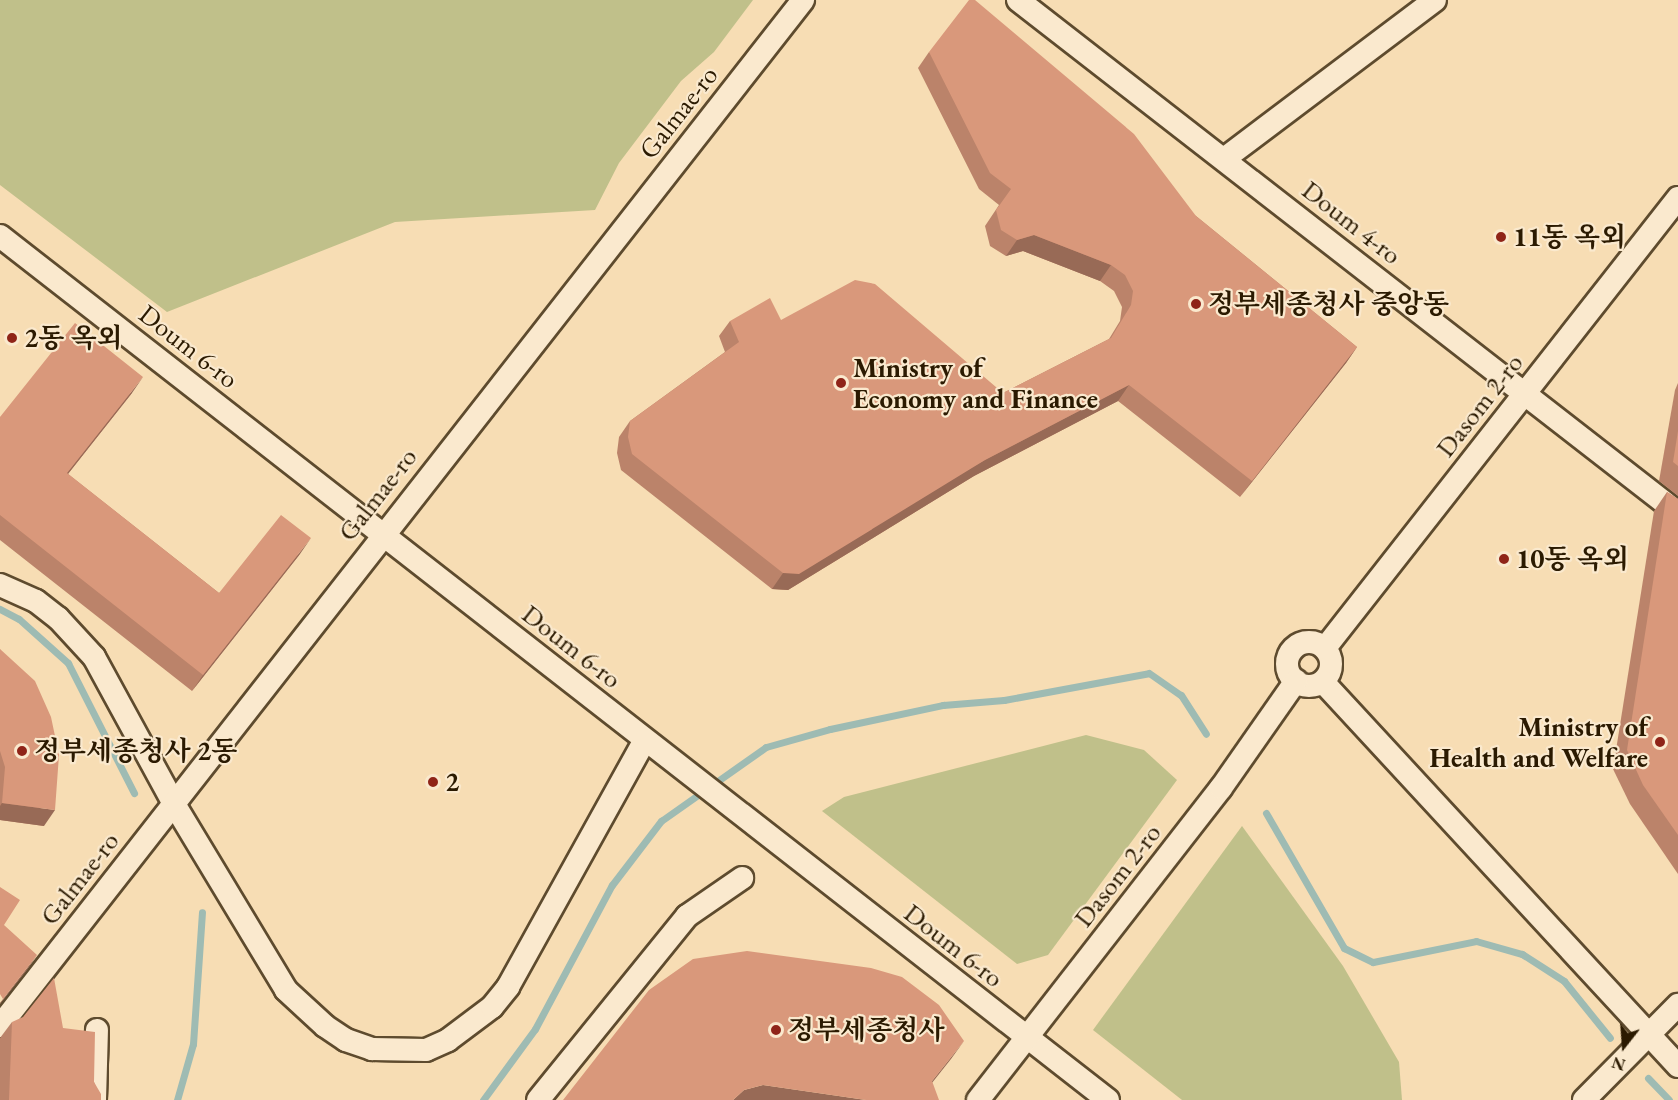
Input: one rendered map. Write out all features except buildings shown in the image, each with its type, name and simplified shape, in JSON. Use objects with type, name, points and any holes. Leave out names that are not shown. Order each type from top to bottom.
[{"type":"street","name":"Galmae-ro","points":[[0,1026],[383,533],[803,0]]},
{"type":"street","name":"Doum 4-ro","points":[[1018,0],[1678,513]]},
{"type":"street","points":[[1224,159],[1435,0]]},
{"type":"street","name":"Dasom 2-ro","points":[[1325,648],[1678,198]]},
{"type":"street","name":"Doum 6-ro","points":[[0,236],[1108,1100]]},
{"type":"street","points":[[0,585],[36,601],[89,650],[174,804],[267,963],[306,1011],[346,1040],[372,1049],[426,1050],[472,1024],[508,987],[645,740]]},
{"type":"street","points":[[1312,642],[1325,648],[1332,661],[1323,681],[1309,686],[1296,681],[1288,669],[1292,649],[1312,642]]},
{"type":"street","name":"Dasom 2-ro","points":[[978,1100],[1221,788],[1296,681]]},
{"type":"street","points":[[1323,681],[1678,1066]]},
{"type":"street","points":[[538,1100],[687,916],[742,878]]},
{"type":"street","points":[[1584,1100],[1678,1005]]},
{"type":"street","points":[[94,1100],[97,1030]]},
{"type":"green space","points":[[0,0],[753,0],[714,52],[681,81],[619,163],[595,210],[395,222],[167,312],[0,185]]},
{"type":"green space","points":[[1086,735],[1144,750],[1177,780],[1048,955],[1017,964],[822,811],[844,797]]},
{"type":"green space","points":[[1242,826],[1343,966],[1399,1062],[1402,1100],[1182,1100],[1093,1030]]},
{"type":"waterway","points":[[0,609],[19,619],[68,663],[134,793]]},
{"type":"waterway","points":[[483,1100],[535,1029],[612,885],[661,821],[766,747],[830,729],[943,705],[1004,700],[1149,673],[1181,695],[1206,734]]},
{"type":"waterway","points":[[1266,813],[1344,948],[1373,962],[1476,941],[1522,954],[1564,981],[1610,1038]]},
{"type":"waterway","points":[[177,1100],[193,1044],[202,912]]},
{"type":"waterway","points":[[1648,1078],[1669,1100]]},
{"type":"place","name":"11동 옥외","points":[[1501,237]]},
{"type":"place","name":"정부세종청사 중앙동","points":[[1196,304]]},
{"type":"place","name":"2동 옥외","points":[[12,338]]},
{"type":"place","name":"Ministry of Economy and Finance","points":[[841,383]]},
{"type":"place","name":"10동 옥외","points":[[1504,559]]},
{"type":"place","name":"Ministry of Health and Welfare","points":[[1660,742]]},
{"type":"place","name":"정부세종청사 2동","points":[[22,751]]},
{"type":"place","name":"2","points":[[433,782]]},
{"type":"place","name":"정부세종청사","points":[[776,1030]]}]
